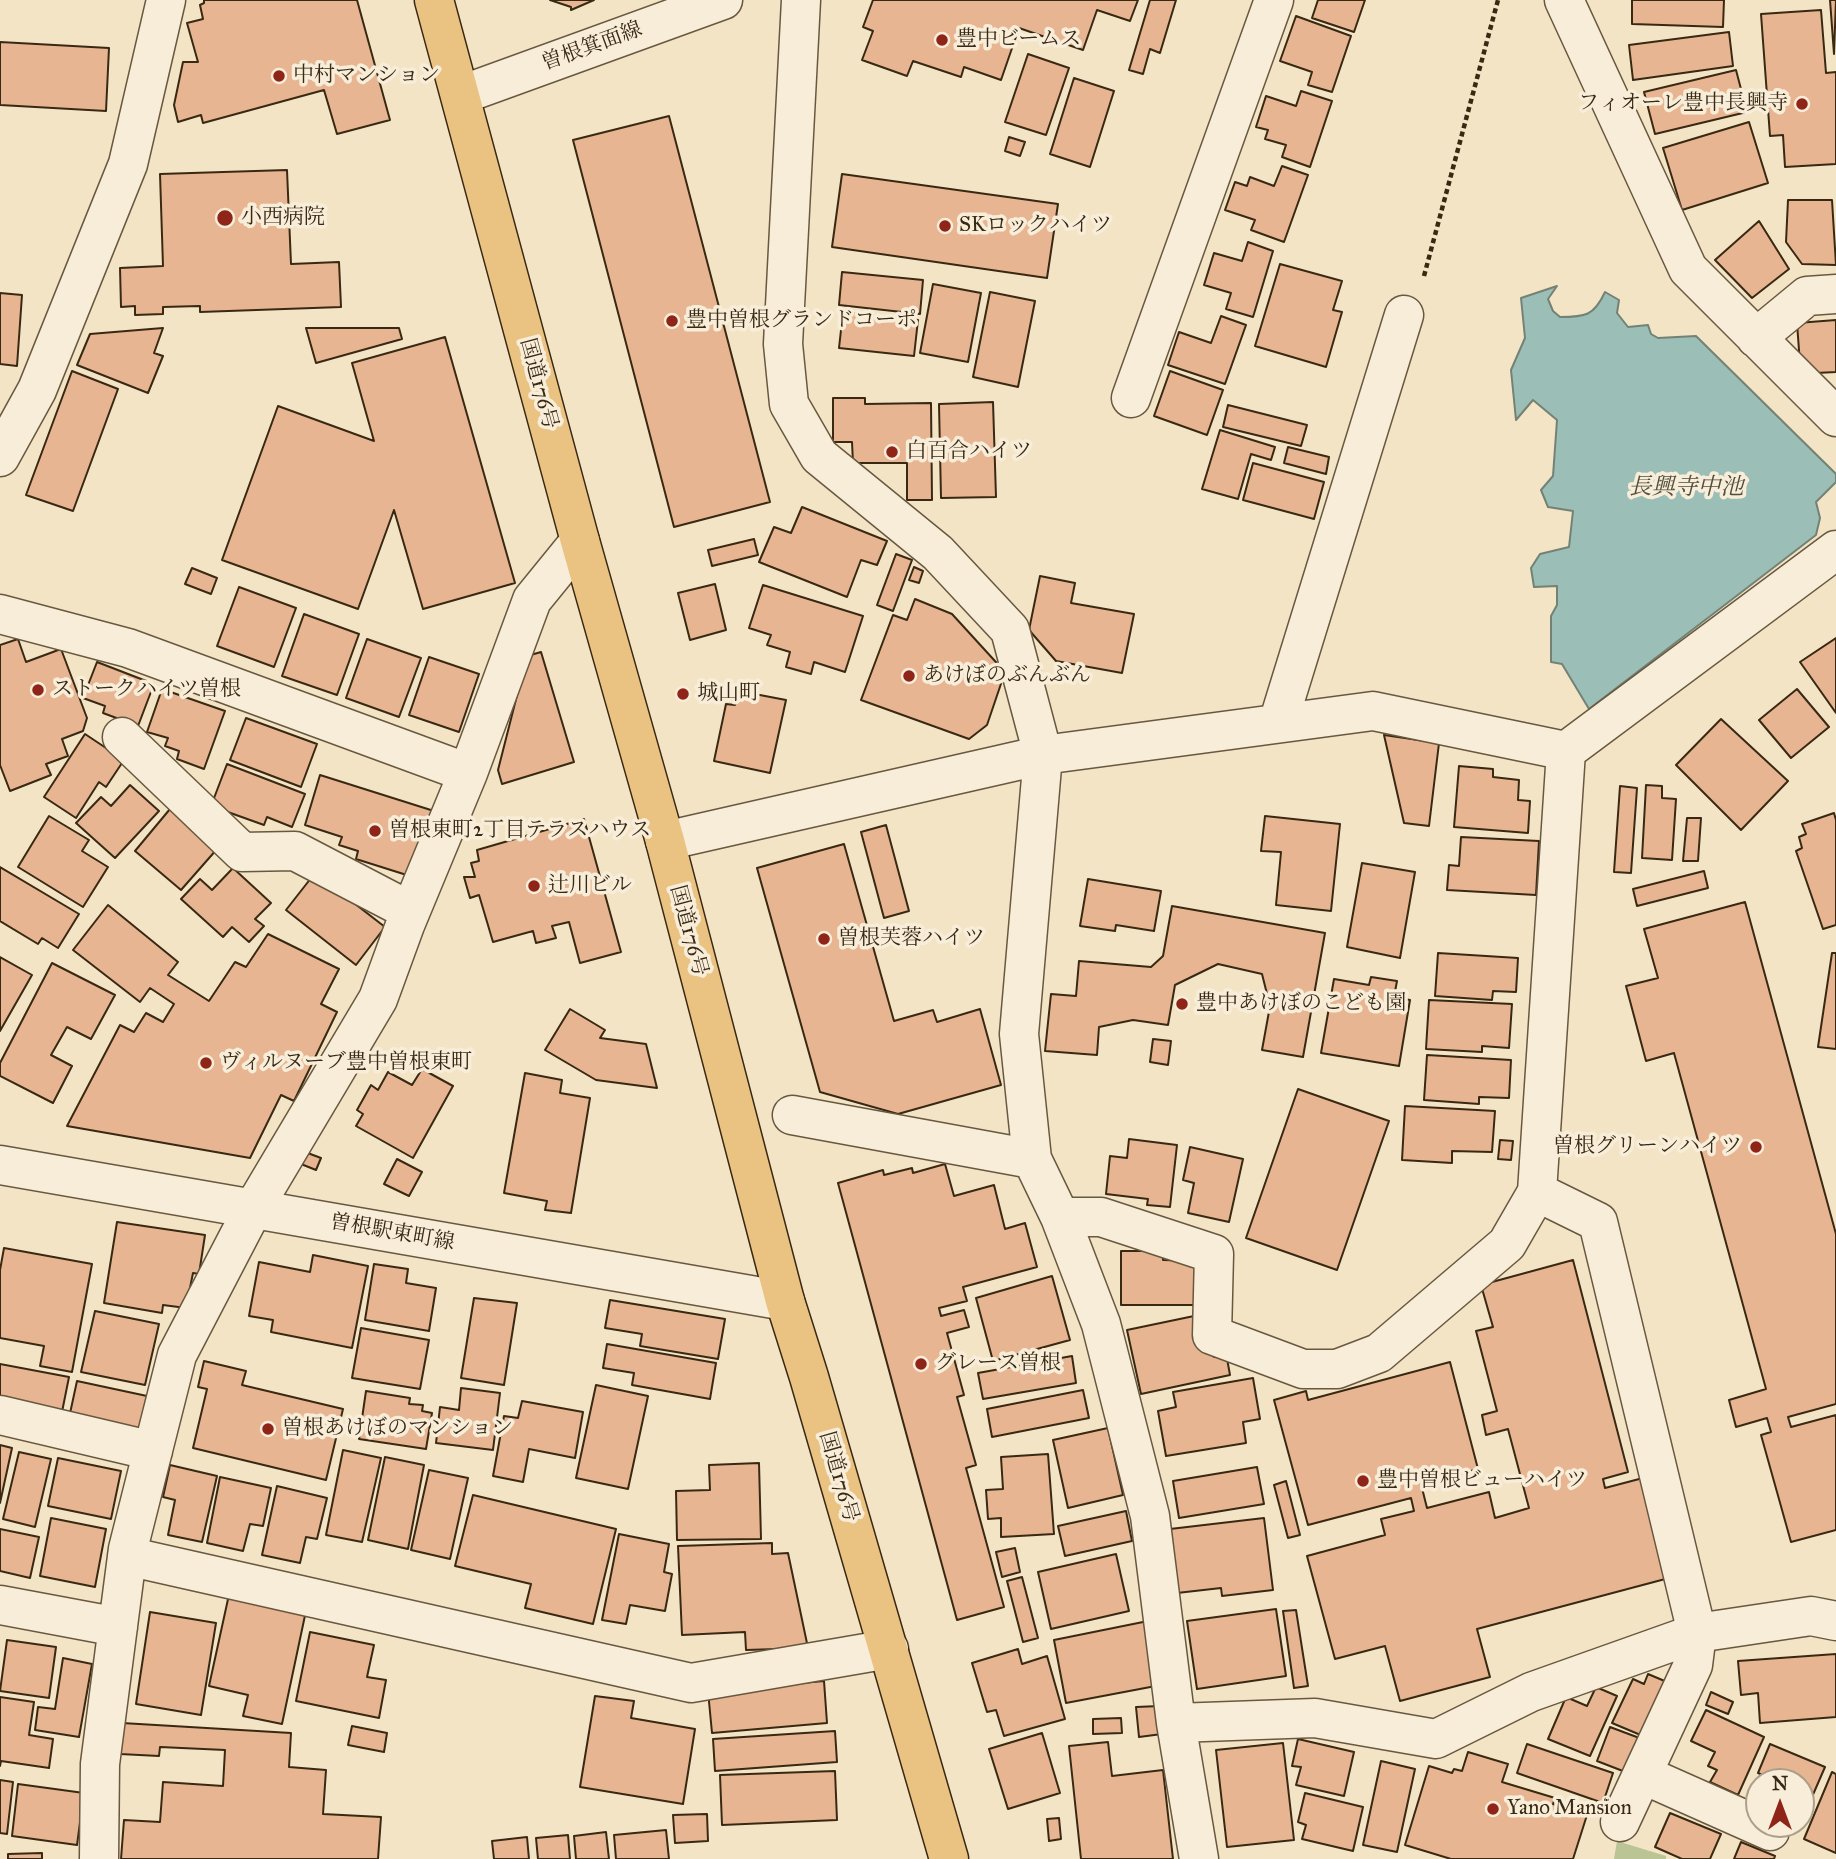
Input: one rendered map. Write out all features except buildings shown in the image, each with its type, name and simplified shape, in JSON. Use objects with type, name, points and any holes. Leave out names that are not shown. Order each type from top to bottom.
[{"type":"highway","name":"国道176号","points":[[434,0],[580,541],[665,841],[785,1301],[950,1859]]},
{"type":"street","points":[[0,457],[37,390],[128,164],[166,0]]},
{"type":"street","name":"曽根箕面線","points":[[461,95],[723,0]]},
{"type":"street","points":[[802,0],[783,344],[789,404],[819,456],[938,553],[1010,629],[1043,755],[1019,1034],[1032,1159],[1060,1217],[1101,1325],[1150,1516],[1176,1723],[1199,1859]]},
{"type":"street","points":[[1131,398],[1274,0]]},
{"type":"street","points":[[1564,0],[1688,269],[1836,417]]},
{"type":"street","points":[[1756,338],[1807,296],[1836,294]]},
{"type":"street","points":[[1278,723],[1404,315]]},
{"type":"street","points":[[99,1859],[100,1764],[127,1556],[177,1355],[253,1209],[379,999],[411,911],[468,773],[531,600],[580,541]]},
{"type":"street","points":[[665,841],[1043,755],[1373,710],[1566,751],[1836,550]]},
{"type":"street","points":[[0,614],[128,648],[468,773]]},
{"type":"street","points":[[122,737],[242,852],[295,850],[411,911]]},
{"type":"street","points":[[1060,1217],[1101,1217],[1214,1255],[1212,1335],[1303,1369],[1337,1369],[1379,1353],[1507,1244],[1536,1192],[1566,751]]},
{"type":"street","points":[[792,1115],[1032,1159]]},
{"type":"street","name":"曽根駅東町線","points":[[0,1166],[785,1301]]},
{"type":"street","points":[[1536,1192],[1598,1222],[1697,1633],[1693,1665],[1620,1822]]},
{"type":"street","points":[[0,1415],[153,1451]]},
{"type":"street","points":[[127,1556],[691,1683],[889,1649]]},
{"type":"street","points":[[0,1605],[118,1627]]},
{"type":"street","points":[[1176,1723],[1315,1717],[1436,1740],[1531,1692],[1697,1633],[1811,1616],[1836,1621]]},
{"type":"street","points":[[1644,1775],[1745,1819]]},
{"type":"path","points":[[1404,315],[1419,296],[1498,0]]},
{"type":"green space","points":[[1617,1841],[1666,1856],[1666,1859],[1614,1859]]},
{"type":"water","name":"長興寺中池","points":[[1557,286],[1548,299],[1553,311],[1560,317],[1588,314],[1597,306],[1605,292],[1619,300],[1617,313],[1628,327],[1648,325],[1651,334],[1658,338],[1696,336],[1836,474],[1836,482],[1816,502],[1820,518],[1816,535],[1589,709],[1562,664],[1551,662],[1551,616],[1557,605],[1557,586],[1534,587],[1531,568],[1540,554],[1569,547],[1573,511],[1548,507],[1541,490],[1553,476],[1557,420],[1533,400],[1516,420],[1511,370],[1525,338],[1521,298]]},
{"type":"place","name":"豊中ビームス","points":[[942,40]]},
{"type":"place","name":"中村マンション","points":[[279,76]]},
{"type":"place","name":"フィオーレ豊中長興寺","points":[[1802,104]]},
{"type":"place","name":"小西病院","points":[[225,218]]},
{"type":"place","name":"SKロックハイツ","points":[[945,226]]},
{"type":"place","name":"豊中曽根グランドコーポ","points":[[672,321]]},
{"type":"place","name":"白百合ハイツ","points":[[892,452]]},
{"type":"place","name":"あけぼのぶんぶん","points":[[909,676]]},
{"type":"place","name":"ストークハイツ曽根","points":[[38,690]]},
{"type":"place","name":"城山町","points":[[683,694]]},
{"type":"place","name":"曽根東町2丁目テラスハウス","points":[[375,831]]},
{"type":"place","name":"辻川ビル","points":[[534,886]]},
{"type":"place","name":"曽根芙蓉ハイツ","points":[[824,939]]},
{"type":"place","name":"豊中あけぼのこども園","points":[[1182,1004]]},
{"type":"place","name":"ヴィルヌーブ豊中曽根東町","points":[[206,1063]]},
{"type":"place","name":"曽根グリーンハイツ","points":[[1756,1147]]},
{"type":"place","name":"グレース曽根","points":[[921,1364]]},
{"type":"place","name":"曽根あけぼのマンション","points":[[268,1429]]},
{"type":"place","name":"豊中曽根ビューハイツ","points":[[1363,1481]]},
{"type":"place","name":"Yano Mansion","points":[[1493,1809]]}]
